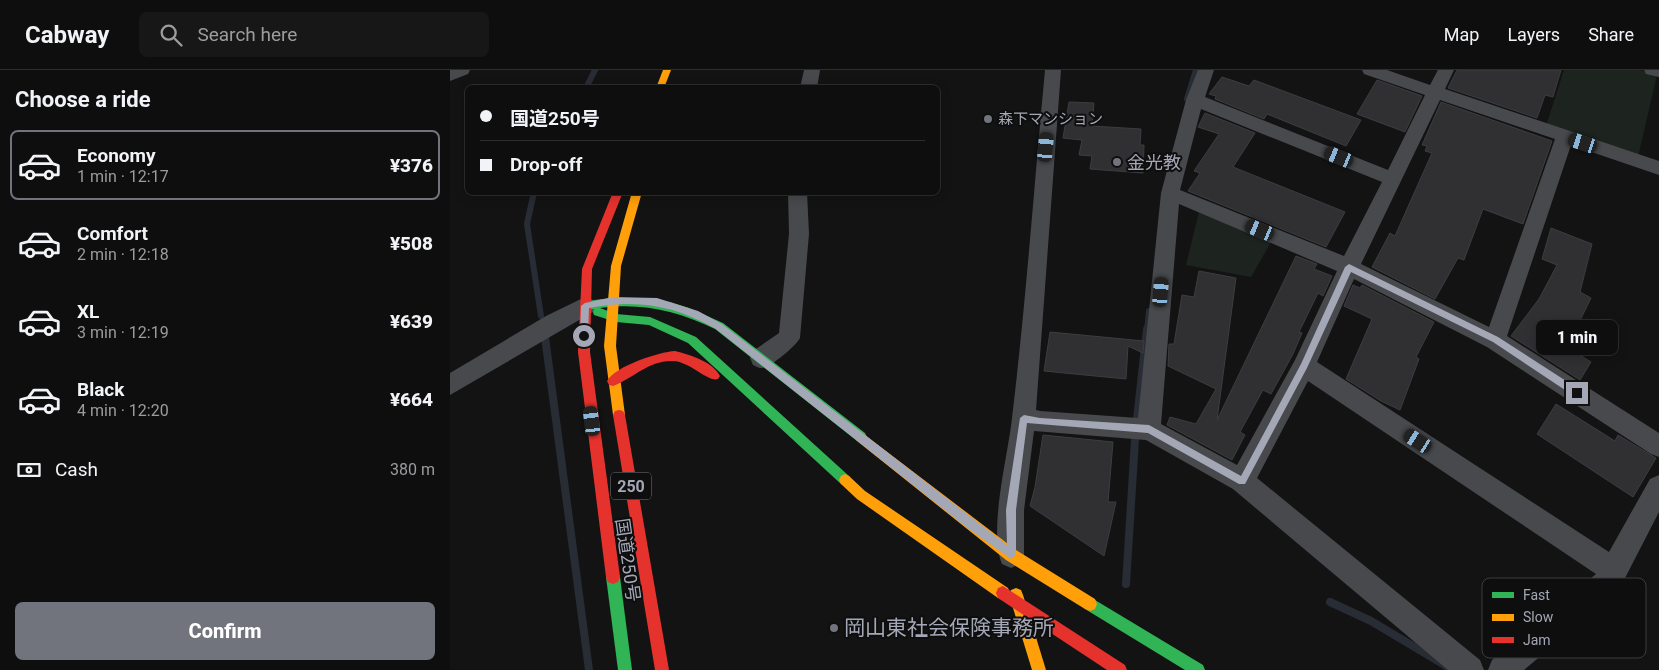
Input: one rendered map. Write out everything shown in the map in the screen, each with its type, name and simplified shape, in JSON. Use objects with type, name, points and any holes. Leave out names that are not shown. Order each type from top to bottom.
[{"type":"main road","points":[[661,85],[667,70]]},
{"type":"main road","name":"国道250号","points":[[617,195],[587,269],[585,361],[625,670]]},
{"type":"main road","name":"国道250号","points":[[636,195],[616,266],[610,346],[613,381],[662,670]]},
{"type":"main road","points":[[585,306],[613,300],[657,301],[695,313],[719,326],[970,524],[1013,570],[1198,670]]},
{"type":"main road","points":[[585,306],[612,319],[644,320],[676,331],[692,340],[861,495],[963,568],[1017,601],[1120,670]]},
{"type":"main road","points":[[613,381],[639,365],[676,355],[694,360],[736,393],[756,399]]},
{"type":"main road","points":[[1013,570],[1017,601],[1039,670]]},
{"type":"street","points":[[450,76],[462,70]]},
{"type":"street","points":[[809,85],[812,70]]},
{"type":"street","points":[[1013,570],[1011,510],[1024,418],[1053,70]]},
{"type":"street","points":[[1149,429],[1170,193],[1195,100],[1206,70]]},
{"type":"street","points":[[1370,70],[1659,168]]},
{"type":"street","points":[[1242,481],[1304,366],[1349,267],[1446,70]]},
{"type":"street","points":[[1652,70],[1659,72]]},
{"type":"street","points":[[1195,100],[1393,179]]},
{"type":"street","points":[[1496,340],[1564,137]]},
{"type":"street","points":[[1170,193],[1349,267],[1496,340],[1659,446]]},
{"type":"street","points":[[761,358],[789,338],[799,234],[797,195]]},
{"type":"street","points":[[450,385],[554,322],[585,306]]},
{"type":"street","points":[[1304,366],[1615,571]]},
{"type":"street","points":[[1024,418],[1040,422],[1149,429],[1242,481],[1470,670]]},
{"type":"street","points":[[1610,578],[1659,487]]},
{"type":"street","points":[[1502,670],[1517,658]]},
{"type":"shaded area","points":[[1564,70],[1640,70],[1657,75],[1638,157],[1546,126]]},
{"type":"shaded area","points":[[1199,212],[1271,242],[1251,277],[1186,265]]},
{"type":"building","points":[[1457,70],[1561,70],[1553,97],[1545,95],[1537,118],[1448,88]]},
{"type":"building","points":[[1222,77],[1249,86],[1254,80],[1361,120],[1346,146],[1267,114],[1264,119],[1215,99],[1216,96],[1209,94]]},
{"type":"building","points":[[1377,80],[1422,96],[1405,132],[1357,114]]},
{"type":"building","points":[[1069,102],[1094,103],[1092,126],[1141,129],[1140,145],[1144,145],[1143,173],[1090,169],[1092,156],[1079,155],[1082,140],[1063,138]]},
{"type":"building","points":[[1441,102],[1552,141],[1523,224],[1483,209],[1464,260],[1458,258],[1435,299],[1372,267],[1390,233],[1395,236],[1432,153],[1425,151],[1427,146],[1422,145]]},
{"type":"building","points":[[1205,113],[1255,133],[1233,167],[1345,212],[1326,247],[1188,191],[1200,173],[1194,171],[1219,134],[1198,127]]},
{"type":"building","points":[[1551,228],[1592,244],[1580,292],[1591,298],[1567,347],[1591,362],[1580,380],[1511,336],[1539,299],[1557,265],[1542,259]]},
{"type":"building","points":[[1296,256],[1317,264],[1314,269],[1332,276],[1323,296],[1318,293],[1299,332],[1302,333],[1293,354],[1271,394],[1263,390],[1240,432],[1245,435],[1232,460],[1167,425],[1170,417],[1196,424],[1216,389],[1168,366],[1169,344],[1174,344],[1182,295],[1194,297],[1199,271],[1236,278],[1217,420]]},
{"type":"building","points":[[1353,285],[1360,288],[1362,285],[1434,322],[1416,357],[1419,359],[1400,410],[1381,401],[1346,379],[1372,319],[1344,306]]},
{"type":"building","points":[[1050,332],[1144,341],[1143,353],[1128,346],[1126,379],[1044,371]]},
{"type":"building","points":[[1556,404],[1615,441],[1618,435],[1656,458],[1633,497],[1537,434]]},
{"type":"building","points":[[1043,435],[1113,442],[1108,502],[1116,502],[1104,556],[1030,506]]},
{"type":"waterway","points":[[588,85],[595,70]]},
{"type":"waterway","points":[[1187,99],[1196,70]]},
{"type":"waterway","points":[[533,195],[527,224],[541,316]]},
{"type":"waterway","points":[[1147,330],[1149,311]]},
{"type":"waterway","points":[[1137,419],[1147,329]]},
{"type":"waterway","points":[[545,337],[589,670]]},
{"type":"waterway","points":[[1126,584],[1135,440]]},
{"type":"waterway","points":[[1330,602],[1371,621],[1453,670]]},
{"type":"traffic: fast","points":[[585,306],[621,302],[654,304],[686,311],[719,326],[861,437]]},
{"type":"traffic: fast","points":[[598,312],[616,318],[650,321],[692,340],[845,480]]},
{"type":"traffic: fast","points":[[613,577],[625,670]]},
{"type":"traffic: fast","points":[[1090,604],[1198,670]]},
{"type":"traffic: slow","points":[[661,85],[667,70]]},
{"type":"traffic: slow","points":[[619,415],[610,346],[616,266],[636,195]]},
{"type":"traffic: slow","points":[[861,437],[1011,555],[1090,604]]},
{"type":"traffic: slow","points":[[845,480],[861,495],[1003,593]]},
{"type":"traffic: slow","points":[[1016,595],[1039,670]]},
{"type":"traffic: jam","points":[[613,577],[584,352],[587,269],[617,195]]},
{"type":"traffic: jam","points":[[613,381],[640,365],[663,356],[687,359],[700,365],[714,376]]},
{"type":"traffic: jam","points":[[619,415],[662,670]]},
{"type":"traffic: jam","points":[[1003,593],[1120,670]]},
{"type":"place","name":"森下マンション","points":[[988,119]]},
{"type":"place","name":"金光教","points":[[1117,162]]},
{"type":"place","name":"岡山東社会保険事務所","points":[[834,628]]},
{"type":"route","points":[[584,336],[585,306],[613,300],[657,301],[695,313],[719,326],[761,358],[1011,555],[1011,510],[1024,418],[1040,422],[1149,429],[1242,481],[1304,366],[1349,267],[1496,340],[1577,393]]}]
